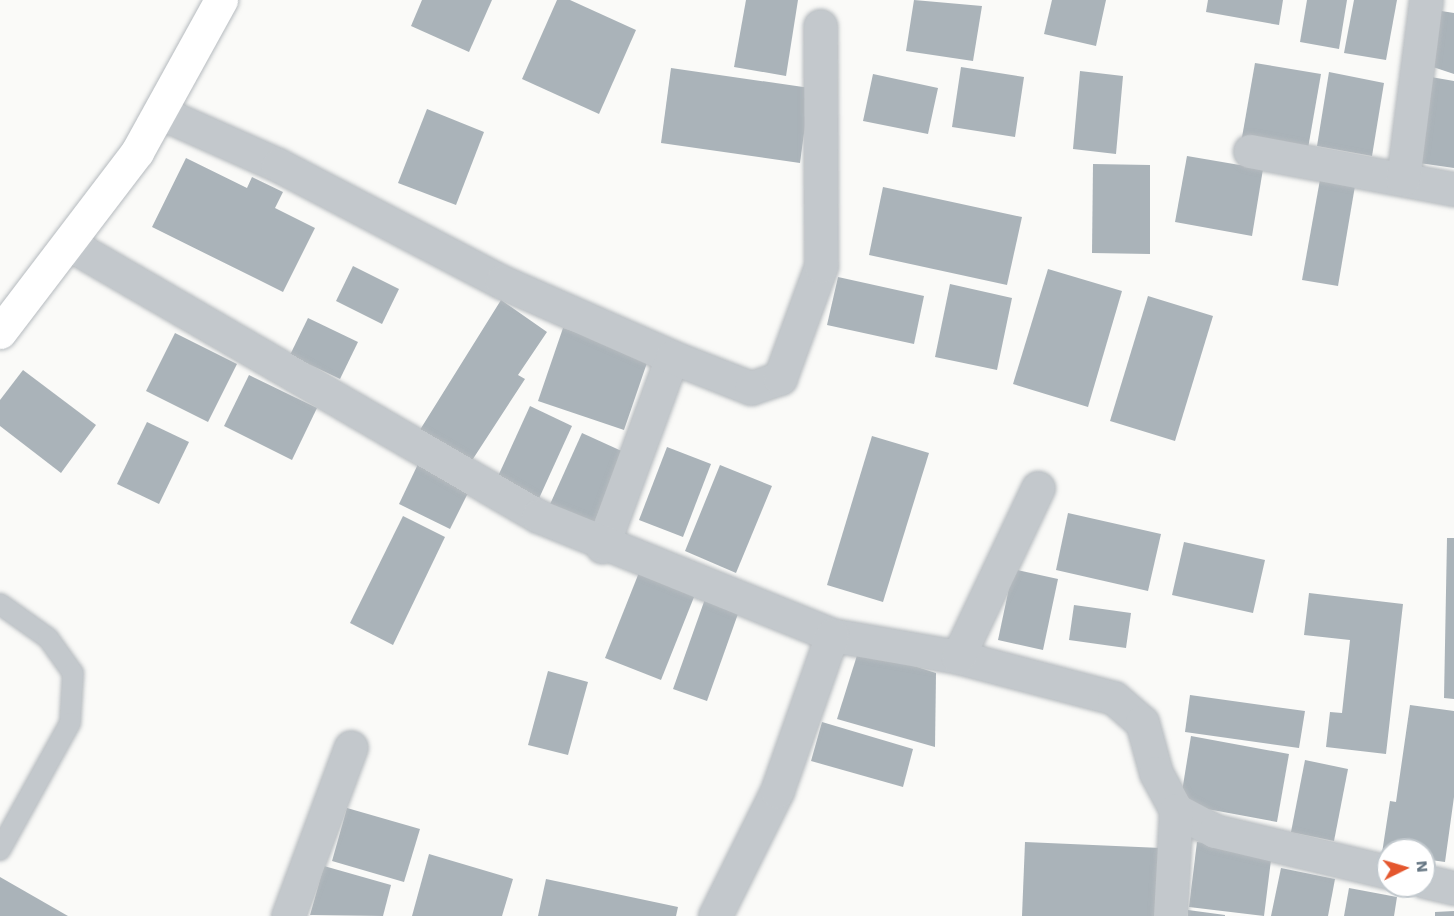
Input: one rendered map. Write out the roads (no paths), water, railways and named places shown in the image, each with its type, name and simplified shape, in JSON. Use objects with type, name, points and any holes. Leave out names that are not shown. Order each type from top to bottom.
[{"type":"main road","points":[[0,332],[70,245],[159,112],[220,0]]},
{"type":"street","points":[[1403,179],[1426,0]]},
{"type":"street","points":[[159,112],[278,165],[502,282],[672,357],[751,388],[780,378],[821,266],[820,26]]},
{"type":"street","points":[[1250,152],[1454,189]]},
{"type":"street","points":[[70,245],[356,415],[602,547],[832,635],[958,657],[1114,698],[1142,722],[1156,773],[1176,810],[1170,916]]},
{"type":"street","points":[[602,547],[672,357]]},
{"type":"street","points":[[958,657],[1038,488]]},
{"type":"street","points":[[715,916],[777,791],[832,635]]},
{"type":"street","points":[[288,916],[351,747]]},
{"type":"street","points":[[1176,810],[1215,831],[1376,869]]},
{"type":"street","points":[[1436,884],[1454,888]]},
{"type":"lane","points":[[0,604],[48,638],[73,673],[70,723],[0,850]]}]
